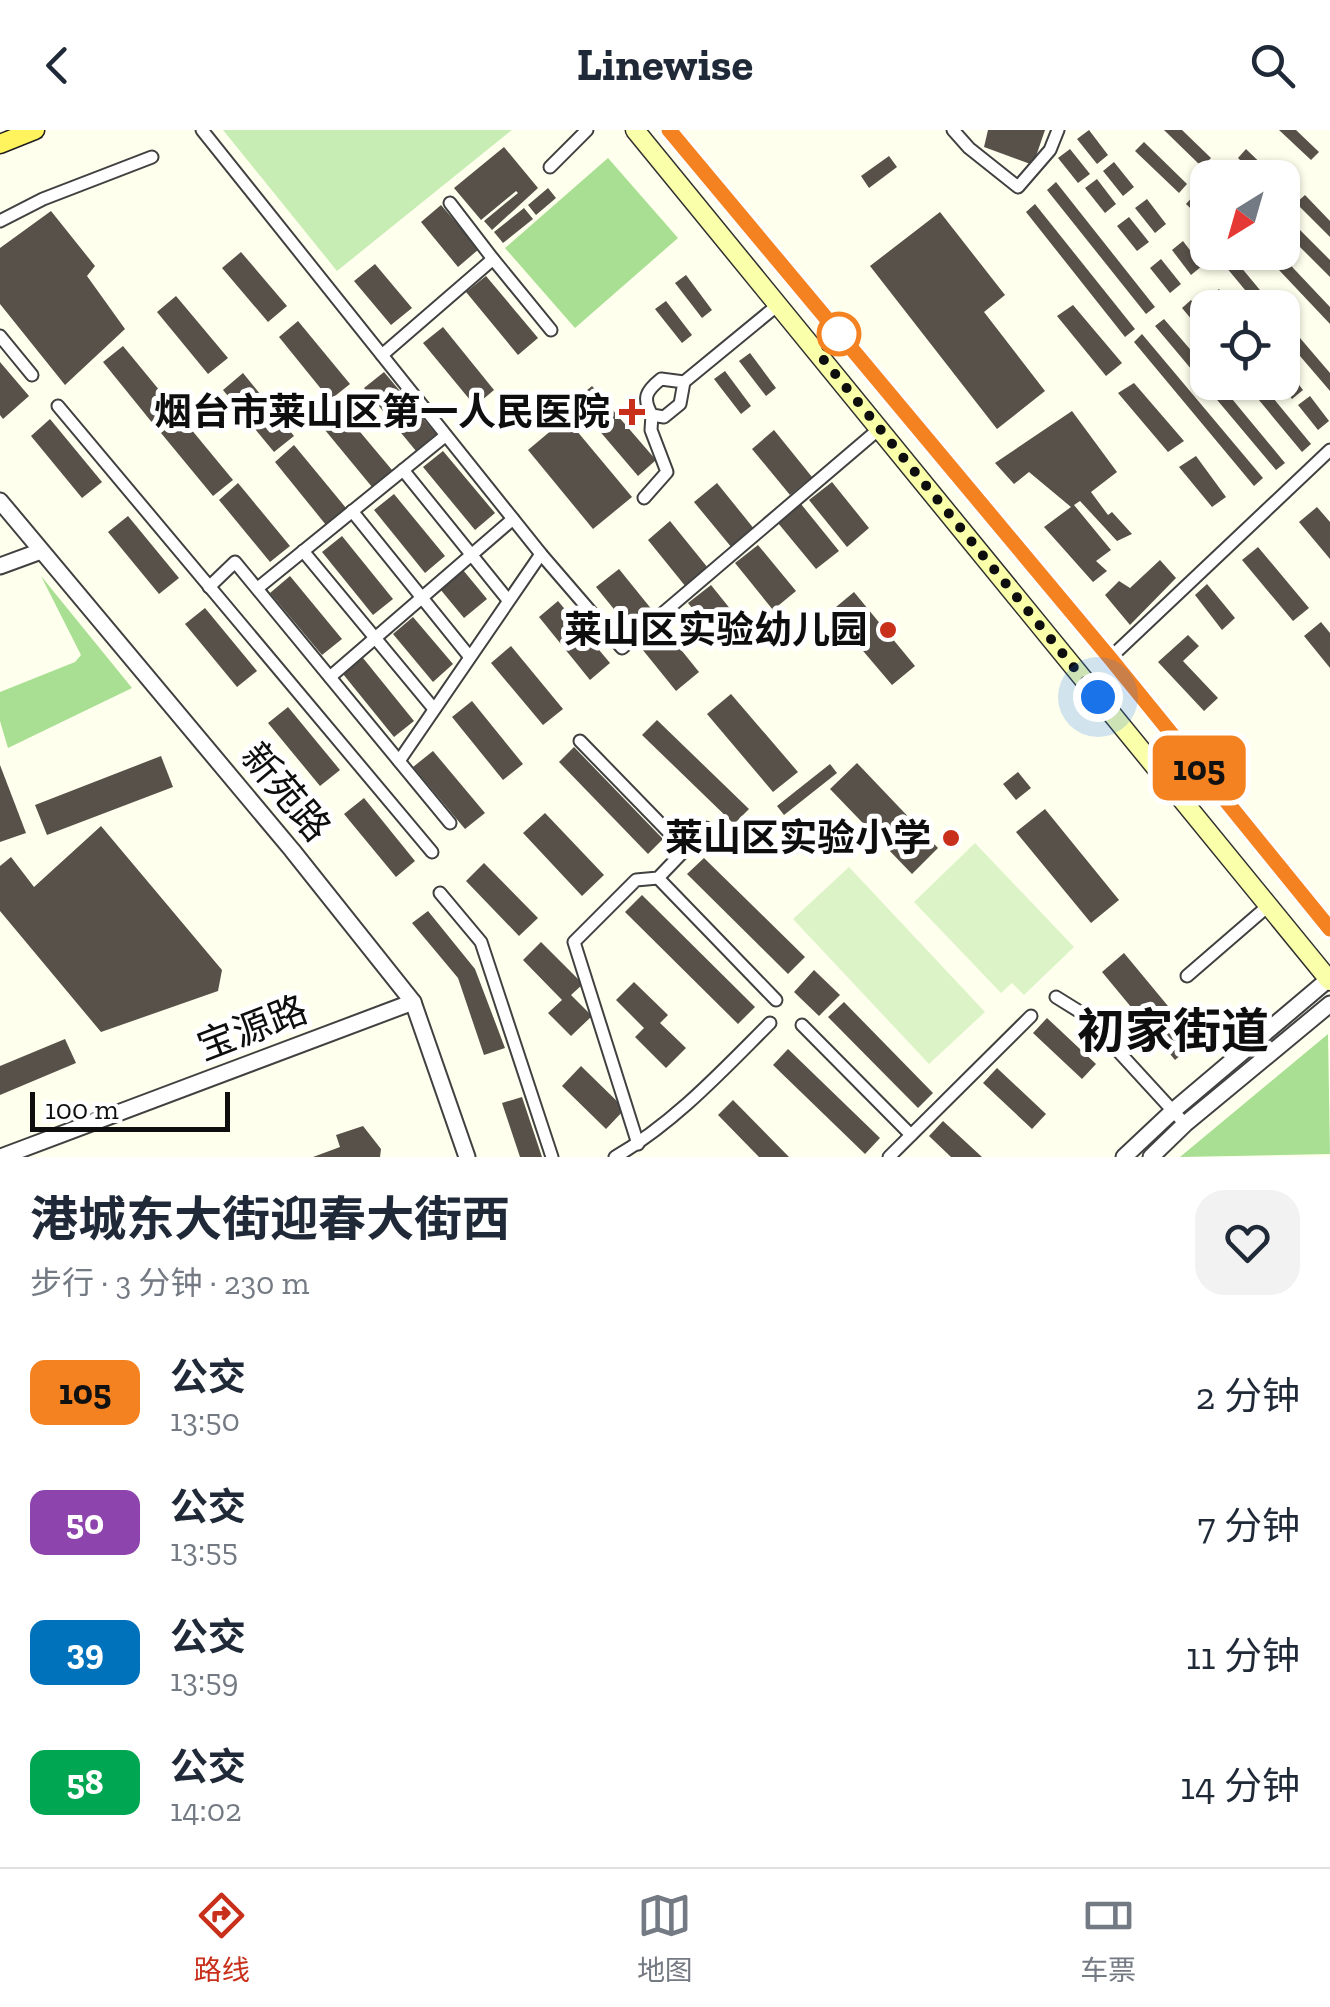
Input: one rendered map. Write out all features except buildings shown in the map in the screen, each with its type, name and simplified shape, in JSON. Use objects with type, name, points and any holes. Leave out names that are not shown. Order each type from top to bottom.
[{"type":"main road","points":[[0,144],[35,130]]},
{"type":"main road","points":[[635,130],[1330,980]]},
{"type":"main road","points":[[668,130],[1110,658],[1330,930]]},
{"type":"street","points":[[202,130],[512,519],[622,648],[880,429]]},
{"type":"street","points":[[550,167],[587,130]]},
{"type":"street","points":[[954,130],[969,148],[1018,187],[1050,150],[1058,130]]},
{"type":"street","points":[[0,221],[42,200],[152,158]]},
{"type":"street","points":[[450,203],[551,330]]},
{"type":"street","points":[[382,355],[494,259]]},
{"type":"street","points":[[652,415],[664,417],[680,404],[684,382],[779,304]]},
{"type":"street","points":[[0,336],[32,375]]},
{"type":"street","points":[[644,498],[667,472],[651,430],[652,415],[645,394],[660,379],[684,382]]},
{"type":"street","points":[[58,406],[432,852]]},
{"type":"street","points":[[259,587],[445,436]]},
{"type":"street","points":[[1110,658],[1330,450]]},
{"type":"street","points":[[403,470],[508,600]]},
{"type":"street","name":"新苑路","points":[[0,500],[292,850],[413,1002],[467,1157]]},
{"type":"street","points":[[352,511],[468,656]]},
{"type":"street","points":[[330,677],[512,519]]},
{"type":"street","points":[[0,566],[41,551]]},
{"type":"street","points":[[304,551],[434,709]]},
{"type":"street","points":[[399,761],[541,554]]},
{"type":"street","points":[[208,587],[235,562],[450,823]]},
{"type":"street","points":[[580,741],[686,849]]},
{"type":"street","points":[[638,1144],[574,942],[636,880],[658,878],[706,828]]},
{"type":"street","points":[[658,878],[776,1000]]},
{"type":"street","points":[[440,893],[481,942],[552,1157]]},
{"type":"street","points":[[1187,976],[1268,906]]},
{"type":"street","points":[[1124,1157],[1174,1110],[1330,980]]},
{"type":"street","points":[[1056,997],[1085,1015],[1185,1124]]},
{"type":"street","name":"宝源路","points":[[1,1157],[413,1002]]},
{"type":"street","points":[[1151,1157],[1330,1004]]},
{"type":"street","points":[[888,1157],[1032,1016]]},
{"type":"street","points":[[615,1157],[638,1144],[702,1090],[770,1023]]},
{"type":"street","points":[[802,1026],[911,1135]]},
{"type":"green space","points":[[223,130],[512,130],[337,271]]},
{"type":"green space","points":[[608,158],[678,238],[575,328],[505,248]]},
{"type":"green space","points":[[41,576],[132,688],[8,748],[0,721],[0,692],[75,662],[81,655]]},
{"type":"green space","points":[[975,843],[1074,947],[1024,995],[1012,983],[1001,993],[914,902]]},
{"type":"green space","points":[[849,867],[985,1012],[929,1064],[793,919]]},
{"type":"green space","points":[[1328,1034],[1330,1154],[1180,1157]]},
{"type":"bus line","name":"105","points":[[669,130],[1110,658],[1330,929]]},
{"type":"place","name":"烟台市莱山区第一人民医院","points":[[632,412]]},
{"type":"place","name":"莱山区实验幼儿园","points":[[888,630]]},
{"type":"place","name":"莱山区实验小学","points":[[951,838]]},
{"type":"district","name":"初家街道","points":[[1173,1031]]},
{"type":"route","points":[[839,334],[819,354],[1098,697]]}]
